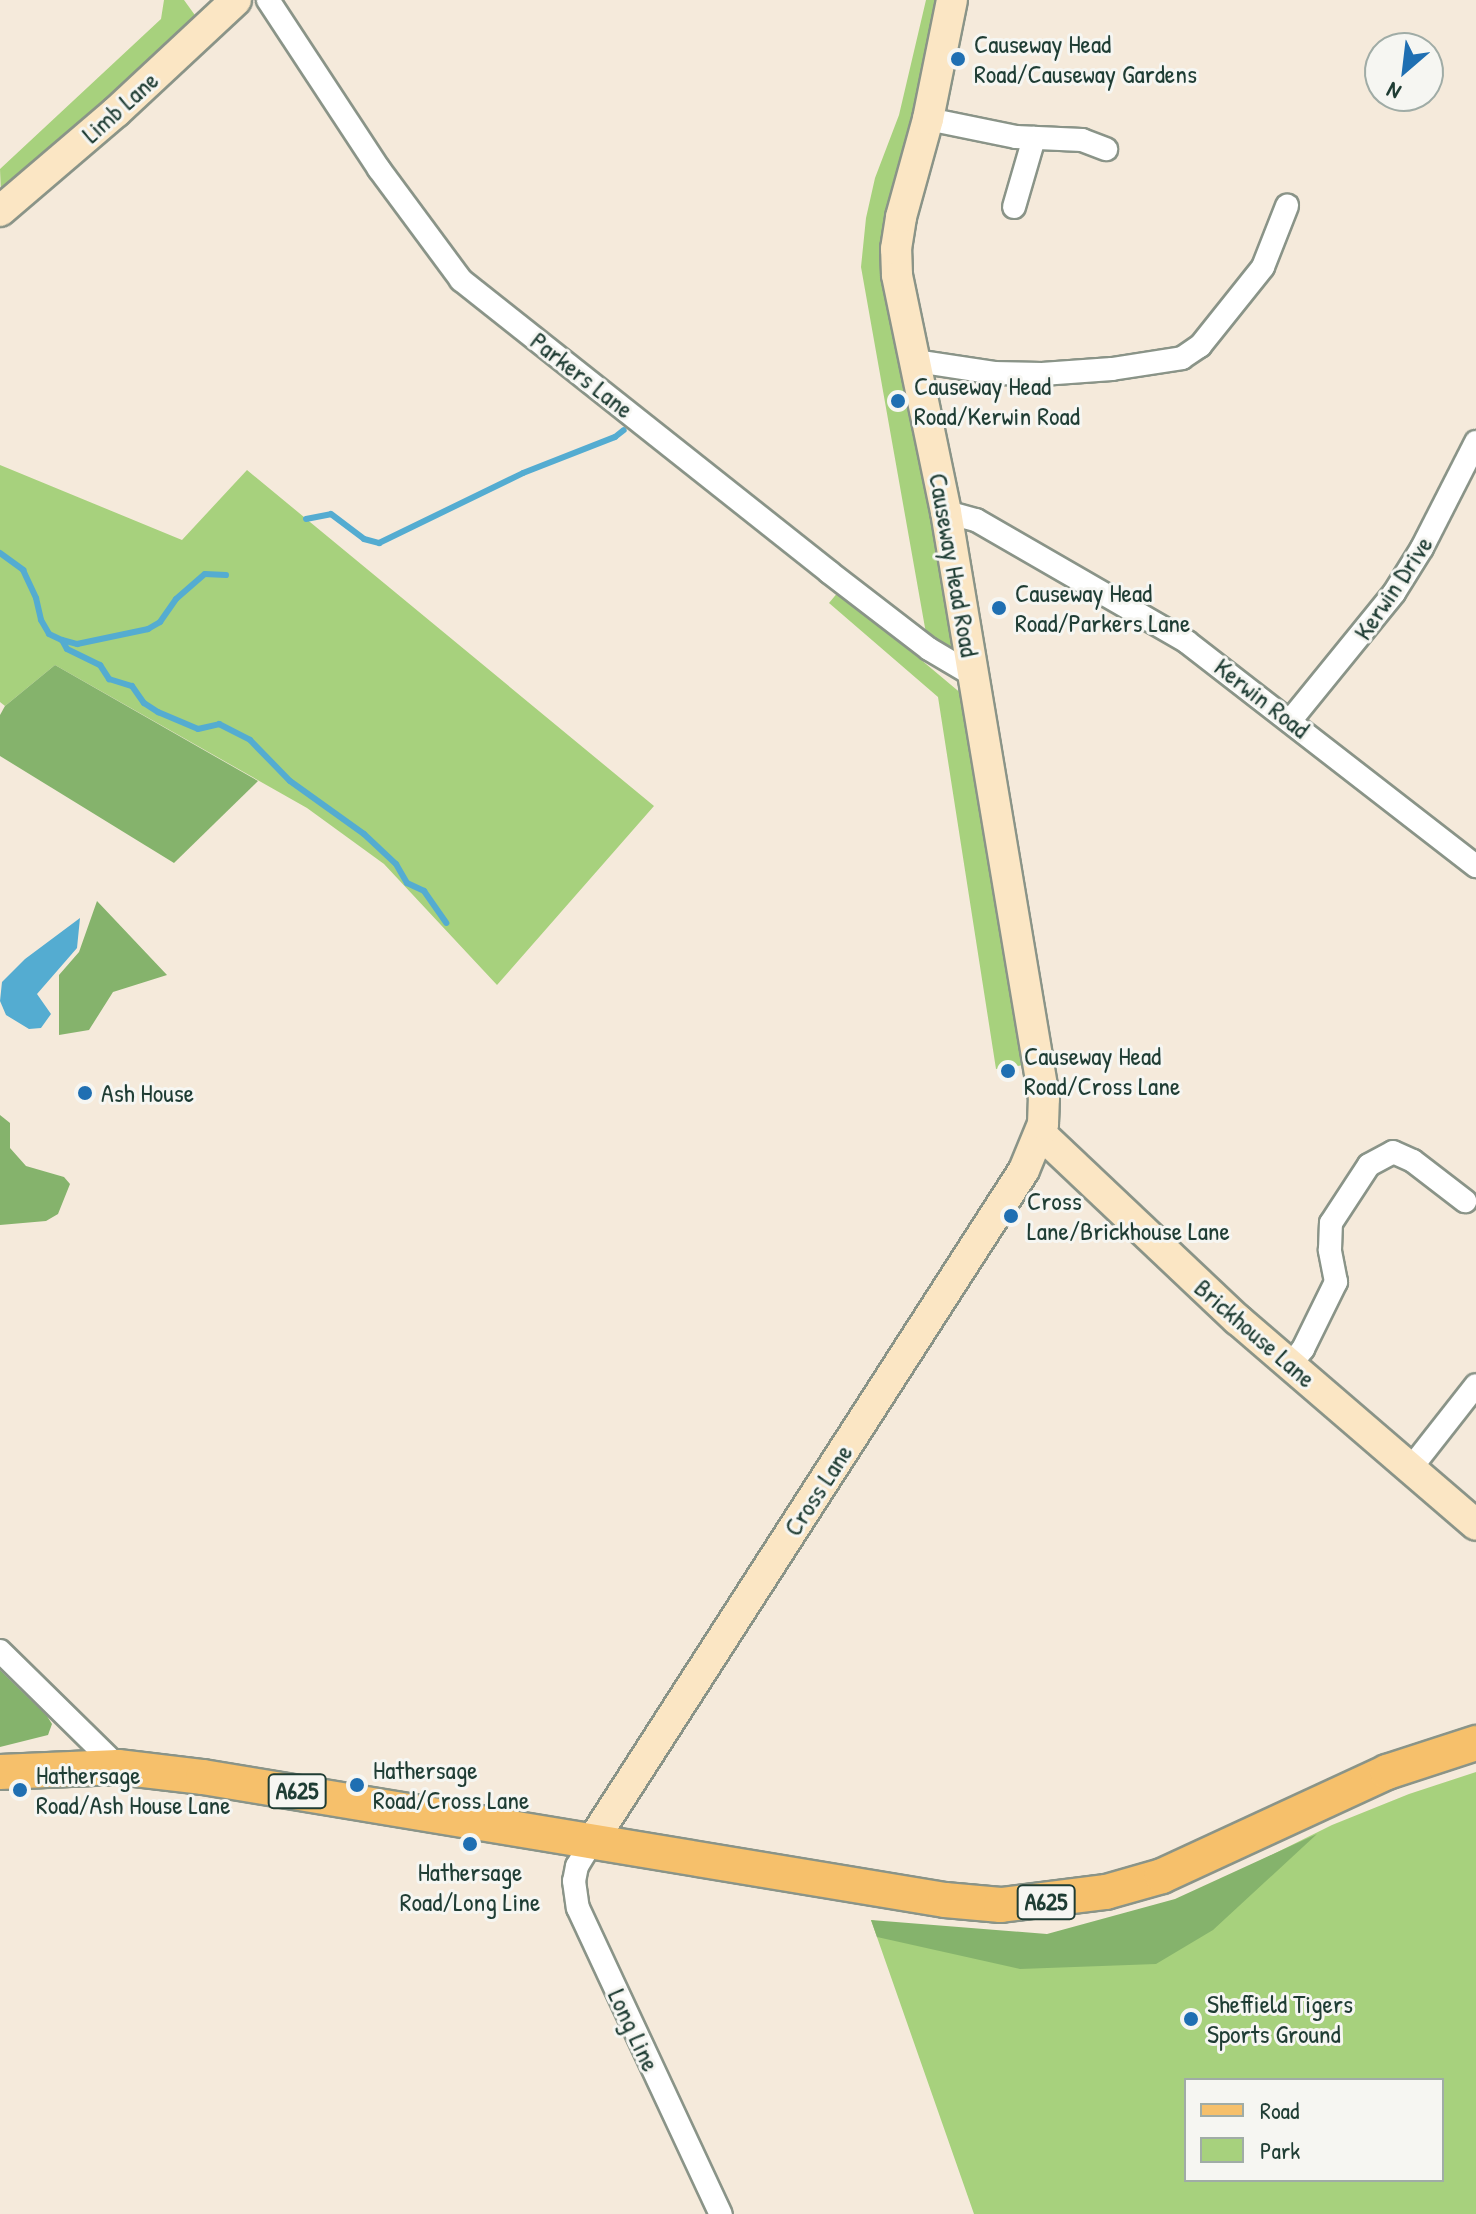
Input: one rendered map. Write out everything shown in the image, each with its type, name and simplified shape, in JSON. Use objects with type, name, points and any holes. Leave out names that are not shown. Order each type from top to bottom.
[{"type":"main road","name":"A625","points":[[0,1772],[118,1767],[287,1790],[945,1900],[1001,1905],[1046,1902],[1106,1892],[1162,1876],[1387,1772],[1476,1743]]},
{"type":"street","name":"Parkers Lane","points":[[268,0],[379,169],[461,280],[829,572],[929,649],[973,675]]},
{"type":"street","name":"Causeway Head Road","points":[[952,0],[928,119],[896,249],[899,291],[946,512],[1044,1098],[1041,1134]]},
{"type":"street","name":"Limb Lane","points":[[0,211],[116,112],[230,2]]},
{"type":"street","points":[[928,119],[992,133],[1082,140],[1106,149]]},
{"type":"street","points":[[1014,207],[1034,138]]},
{"type":"street","points":[[916,361],[994,373],[1042,374],[1112,369],[1182,358],[1200,346],[1263,267],[1287,206]]},
{"type":"street","name":"Kerwin Drive","points":[[1290,721],[1394,593],[1468,481],[1476,442]]},
{"type":"street","name":"Kerwin Road","points":[[946,512],[976,520],[1187,642],[1476,866]]},
{"type":"street","name":"Brickhouse Lane","points":[[1041,1134],[1099,1192],[1290,1365],[1476,1525]]},
{"type":"street","name":"Cross Lane","points":[[591,1843],[1024,1170],[1041,1134]]},
{"type":"street","points":[[1290,1365],[1303,1349],[1336,1282],[1330,1250],[1331,1223],[1369,1165],[1393,1152],[1413,1161],[1465,1201]]},
{"type":"street","points":[[1411,1468],[1476,1385]]},
{"type":"street","points":[[0,1651],[118,1767]]},
{"type":"street","name":"Long Line","points":[[591,1843],[577,1866],[574,1881],[578,1908],[721,2214]]},
{"type":"green space","points":[[164,0],[184,0],[197,18],[1,193],[0,169],[161,19]]},
{"type":"green space","points":[[926,0],[939,0],[887,294],[958,651],[953,655],[927,639],[861,267],[866,218],[875,178],[899,115]]},
{"type":"green space","points":[[0,465],[182,540],[247,470],[654,806],[497,985],[384,864],[307,808],[55,665],[5,706],[0,702]]},
{"type":"green space","points":[[839,591],[963,695],[1024,1065],[996,1069],[938,697],[829,603]]},
{"type":"green space","points":[[55,665],[258,781],[174,863],[0,756],[0,715],[5,706]]},
{"type":"green space","points":[[97,901],[167,975],[113,992],[89,1030],[59,1035],[59,975],[79,952]]},
{"type":"green space","points":[[0,1115],[10,1123],[10,1148],[26,1166],[64,1177],[70,1184],[58,1214],[46,1221],[0,1225]]},
{"type":"green space","points":[[0,1670],[47,1716],[52,1724],[48,1735],[0,1747]]},
{"type":"green space","name":"Sheffield Tigers Sports Ground","points":[[1476,1772],[1476,2214],[974,2214],[871,1920],[990,1947],[1063,1958],[1332,1825],[1409,1794]]},
{"type":"green space","points":[[1317,1834],[1213,1930],[1156,1964],[1020,1969],[877,1937],[871,1920],[1047,1934],[1175,1899]]},
{"type":"water","points":[[80,918],[77,948],[37,994],[51,1014],[41,1028],[29,1029],[6,1015],[0,1001],[2,982],[25,959]]},
{"type":"waterway","points":[[306,519],[331,514],[364,539],[379,543],[523,473],[615,437],[624,430]]},
{"type":"waterway","points":[[0,553],[23,570],[36,598],[41,620],[49,634],[62,640],[67,649],[100,665],[109,679],[132,686],[144,703],[158,712],[198,729],[219,724],[250,740],[290,781],[364,834],[396,864],[407,883],[424,891],[446,923]]},
{"type":"waterway","points":[[62,640],[77,644],[148,629],[160,622],[176,599],[205,574],[226,575]]},
{"type":"place","name":"Causeway Head Road/Causeway Gardens","points":[[958,59]]},
{"type":"place","name":"Causeway Head Road/Kerwin Road","points":[[898,401]]},
{"type":"place","name":"Causeway Head Road/Parkers Lane","points":[[999,608]]},
{"type":"place","name":"Causeway Head Road/Cross Lane","points":[[1008,1071]]},
{"type":"place","name":"Ash House","points":[[85,1093]]},
{"type":"place","name":"Cross Lane/Brickhouse Lane","points":[[1011,1216]]},
{"type":"place","name":"Hathersage Road/Cross Lane","points":[[357,1785]]},
{"type":"place","name":"Hathersage Road/Ash House Lane","points":[[20,1790]]},
{"type":"place","name":"Hathersage Road/Long Line","points":[[470,1844]]},
{"type":"place","name":"Sheffield Tigers Sports Ground","points":[[1191,2019]]}]
